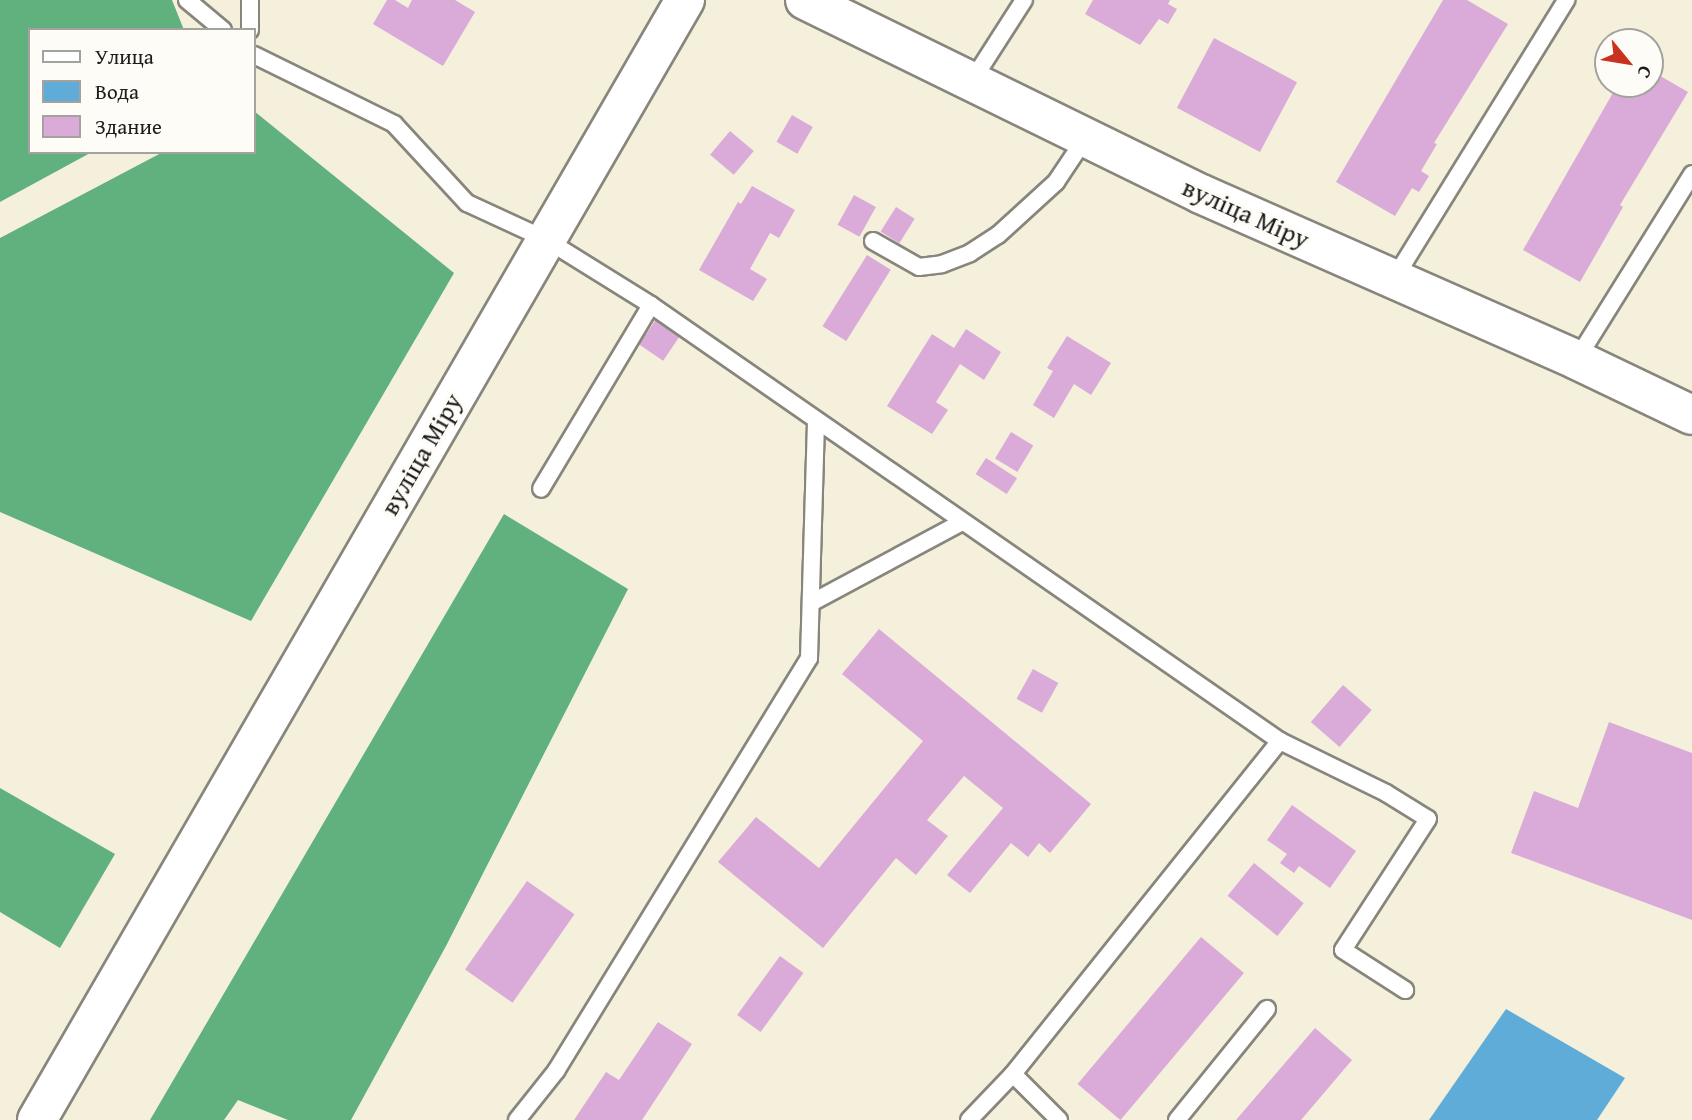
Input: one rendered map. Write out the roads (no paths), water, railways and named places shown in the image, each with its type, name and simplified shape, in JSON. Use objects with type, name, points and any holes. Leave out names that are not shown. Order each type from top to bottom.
[{"type":"main road","name":"вуліца Міру","points":[[37,1120],[685,0]]},
{"type":"main road","name":"вуліца Міру","points":[[805,0],[1201,194],[1577,360],[1692,415]]},
{"type":"lane","points":[[187,0],[221,28]]},
{"type":"lane","points":[[250,0],[250,28]]},
{"type":"lane","points":[[972,81],[1024,0]]},
{"type":"lane","points":[[1394,279],[1566,0]]},
{"type":"lane","points":[[256,56],[394,124],[467,203],[545,239],[652,305],[1280,741],[1385,793],[1428,819],[1343,950],[1405,990]]},
{"type":"lane","points":[[873,241],[919,268],[942,264],[970,253],[998,235],[1056,182],[1086,137]]},
{"type":"lane","points":[[1577,360],[1692,174]]},
{"type":"lane","points":[[541,489],[652,305]]},
{"type":"lane","points":[[517,1120],[556,1071],[809,658],[816,421]]},
{"type":"lane","points":[[811,603],[962,522]]},
{"type":"lane","points":[[969,1120],[1013,1074],[1280,741]]},
{"type":"lane","points":[[1177,1120],[1266,1009]]},
{"type":"lane","points":[[1013,1074],[1059,1120]]},
{"type":"water","points":[[1506,1009],[1625,1078],[1597,1120],[1429,1120]]}]
